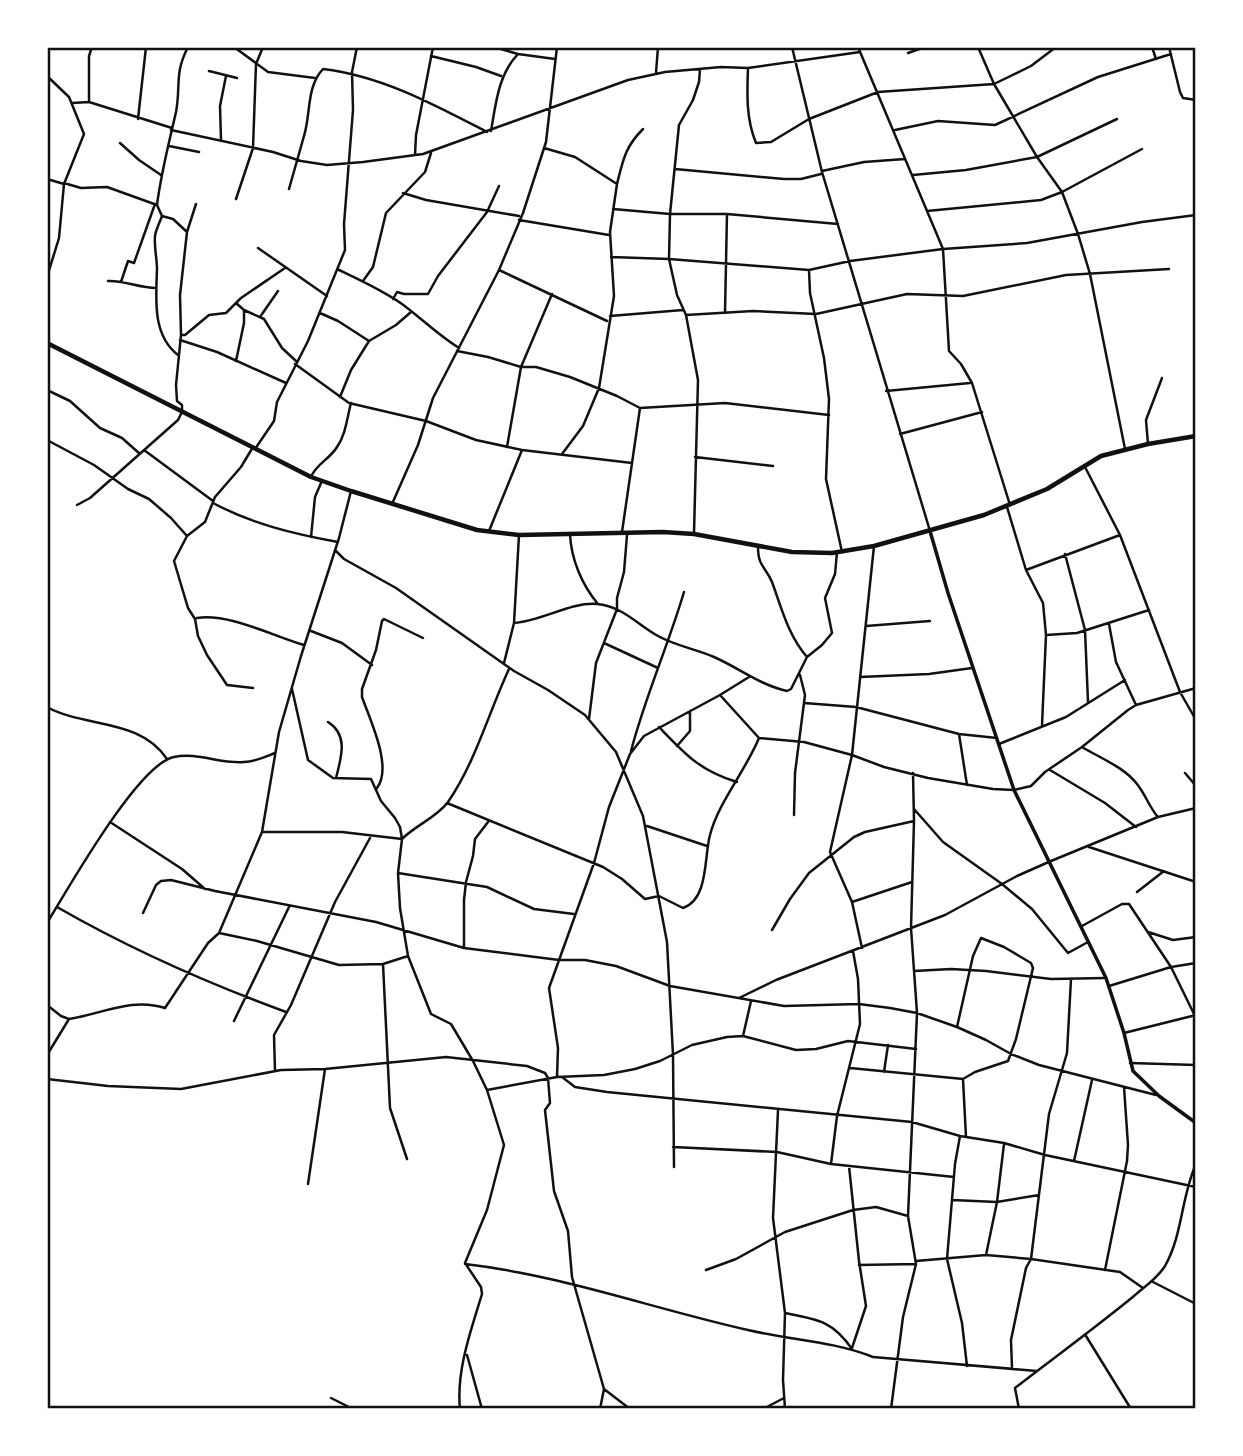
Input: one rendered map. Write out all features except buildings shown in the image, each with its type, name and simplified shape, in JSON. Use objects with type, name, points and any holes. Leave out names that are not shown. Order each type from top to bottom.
[{"type":"highway","points":[[47,343],[311,477],[477,530],[519,535],[625,532],[694,534],[792,552],[839,552],[930,531],[1009,505],[1047,489],[1101,456],[1196,436]]},
{"type":"main road","points":[[930,531],[1014,790],[1051,861],[1109,986],[1130,1063],[1139,1077],[1159,1096],[1196,1123]]},
{"type":"street","points":[[89,102],[89,56],[92,47]]},
{"type":"street","points":[[138,119],[146,47]]},
{"type":"street","points":[[121,282],[128,261],[134,263],[156,205],[176,109],[177,81],[188,47]]},
{"type":"street","points":[[234,47],[268,72],[315,78]]},
{"type":"street","points":[[236,198],[253,148],[256,64],[263,47]]},
{"type":"street","points":[[253,688],[227,685],[207,655],[198,636],[195,618],[188,608],[174,561],[187,536],[205,522],[213,502],[274,421],[286,383],[338,270],[345,250],[352,72],[357,47]]},
{"type":"street","points":[[415,155],[422,99],[433,47]]},
{"type":"street","points":[[494,47],[518,54],[555,59]]},
{"type":"street","points":[[392,504],[418,445],[433,398],[499,270],[520,218],[544,148],[557,47]]},
{"type":"street","points":[[656,74],[658,47]]},
{"type":"street","points":[[792,47],[822,173],[930,531]]},
{"type":"street","points":[[908,53],[925,47]]},
{"type":"street","points":[[978,47],[1012,116],[1062,192],[1078,234],[1090,274],[1125,449]]},
{"type":"street","points":[[748,68],[747,107],[750,127],[756,143],[771,142],[808,119],[878,92],[994,84],[1031,66],[1056,47]]},
{"type":"street","points":[[1152,47],[1156,59]]},
{"type":"street","points":[[1169,47],[1183,98],[1196,100]]},
{"type":"street","points":[[72,103],[89,102],[172,129],[327,165],[431,151],[628,80],[700,69],[748,68],[859,50],[943,249],[948,351],[961,364],[972,383],[1026,570],[1043,603],[1045,635],[1042,724],[1039,729],[998,744]]},
{"type":"street","points":[[489,131],[502,77],[518,54]]},
{"type":"street","points":[[894,130],[938,121],[995,125],[1098,77],[1171,54]]},
{"type":"street","points":[[430,56],[476,67],[502,77]]},
{"type":"street","points":[[289,189],[305,135],[315,78],[323,69],[352,72],[422,99],[489,131]]},
{"type":"street","points":[[694,534],[698,380],[685,313],[677,295],[669,259],[670,214],[679,125],[693,100],[700,69]]},
{"type":"street","points":[[209,71],[237,78]]},
{"type":"street","points":[[47,76],[72,103],[84,134],[64,184],[59,238],[48,275]]},
{"type":"street","points":[[221,140],[220,106],[226,76]]},
{"type":"street","points":[[912,175],[966,170],[1037,156],[1117,119]]},
{"type":"street","points":[[562,454],[583,426],[599,388],[614,296],[610,235],[617,184],[625,153],[643,129]]},
{"type":"street","points":[[120,143],[161,175]]},
{"type":"street","points":[[169,145],[199,152]]},
{"type":"street","points":[[544,148],[575,158],[617,184]]},
{"type":"street","points":[[927,211],[1041,200],[1062,192],[1142,149]]},
{"type":"street","points":[[363,281],[373,267],[383,218],[425,172],[431,151]]},
{"type":"street","points":[[675,169],[801,179],[864,162],[905,159]]},
{"type":"street","points":[[47,179],[81,188],[107,187],[156,205],[162,216],[173,219],[187,232]]},
{"type":"street","points":[[393,299],[397,292],[428,294],[438,276],[487,212],[499,186]]},
{"type":"street","points":[[403,193],[426,200],[610,235]]},
{"type":"street","points":[[77,505],[90,498],[140,454],[178,420],[182,412],[182,405],[177,401],[176,385],[181,335],[180,295],[187,232],[196,204]]},
{"type":"street","points":[[613,209],[670,214],[727,214],[838,224]]},
{"type":"street","points":[[726,313],[727,214]]},
{"type":"street","points":[[611,257],[809,270],[850,261],[943,249],[1027,243],[1196,215]]},
{"type":"street","points":[[162,216],[155,238],[159,326],[170,349],[178,355]]},
{"type":"street","points":[[144,236],[155,238]]},
{"type":"street","points":[[258,248],[327,296]]},
{"type":"street","points":[[181,335],[185,335],[209,315],[226,313],[285,268]]},
{"type":"street","points":[[610,316],[753,311],[816,314],[907,294],[974,295],[1066,275],[1169,269]]},
{"type":"street","points":[[338,270],[393,299],[458,349],[521,367],[536,367],[599,388],[640,408],[725,403],[830,415]]},
{"type":"street","points":[[499,270],[609,321]]},
{"type":"street","points":[[514,623],[544,618],[583,605],[598,604],[617,609],[669,641],[716,657],[749,677],[785,691],[791,689],[807,657],[832,633],[825,598],[835,575],[839,552],[826,479],[825,457],[830,415],[824,358],[810,293],[809,270]]},
{"type":"street","points":[[108,281],[146,289],[156,288]]},
{"type":"street","points":[[260,317],[278,291]]},
{"type":"street","points":[[507,447],[521,367],[552,294]]},
{"type":"street","points":[[236,303],[244,310],[264,319],[282,348],[296,363],[351,403],[426,421],[476,440],[507,447],[632,463]]},
{"type":"street","points":[[236,361],[244,310]]},
{"type":"street","points":[[340,397],[351,370],[369,341],[396,326],[411,312]]},
{"type":"street","points":[[320,313],[358,332],[369,341]]},
{"type":"street","points":[[180,340],[286,383]]},
{"type":"street","points":[[1149,444],[1146,420],[1162,378]]},
{"type":"street","points":[[886,391],[972,383]]},
{"type":"street","points":[[47,390],[70,401],[100,428],[122,439],[140,454]]},
{"type":"street","points":[[311,477],[314,468],[330,457],[344,436],[351,403]]},
{"type":"street","points":[[590,719],[596,663],[617,609],[624,572],[625,532],[640,408]]},
{"type":"street","points":[[900,434],[982,412]]},
{"type":"street","points":[[47,440],[149,499],[187,536]]},
{"type":"street","points":[[144,450],[232,514],[239,514],[268,527],[338,542]]},
{"type":"street","points":[[489,531],[522,450]]},
{"type":"street","points":[[695,457],[773,466]]},
{"type":"street","points":[[1084,465],[1120,535],[1180,692],[1196,720]]},
{"type":"street","points":[[311,537],[315,497],[322,481]]},
{"type":"street","points":[[47,1055],[69,1019],[135,1003],[149,1002],[165,1008],[208,943],[219,933],[262,832],[275,753],[304,645],[338,542],[351,491]]},
{"type":"street","points":[[570,534],[580,575],[598,604]]},
{"type":"street","points":[[503,664],[514,623],[519,535]]},
{"type":"street","points":[[1026,570],[1120,535]]},
{"type":"street","points":[[758,546],[760,565],[772,583],[795,643],[807,657]]},
{"type":"street","points":[[862,948],[852,902],[831,857],[852,755],[873,546]]},
{"type":"street","points":[[335,550],[344,559],[396,588],[503,664],[590,719],[616,752],[645,826],[667,942],[673,1055],[674,1167]]},
{"type":"street","points":[[1065,554],[1085,630],[1088,702]]},
{"type":"street","points":[[560,1077],[549,992],[594,863],[608,807],[630,754],[638,723],[684,592]]},
{"type":"street","points":[[1045,635],[1085,630],[1149,610]]},
{"type":"street","points":[[195,618],[231,621],[304,645]]},
{"type":"street","points":[[376,789],[382,776],[379,746],[362,697],[362,689],[372,665],[384,620],[423,638]]},
{"type":"street","points":[[866,626],[930,621]]},
{"type":"street","points":[[1109,624],[1112,649],[1136,705]]},
{"type":"street","points":[[310,630],[342,643],[372,665]]},
{"type":"street","points":[[604,643],[658,668]]},
{"type":"street","points":[[262,832],[332,832],[402,839],[426,823],[447,803],[474,753],[509,668]]},
{"type":"street","points":[[860,677],[929,674],[973,668]]},
{"type":"street","points":[[794,815],[795,773],[805,690],[800,675]]},
{"type":"street","points":[[630,754],[644,736],[749,677]]},
{"type":"street","points":[[1042,724],[1066,717],[1125,680]]},
{"type":"street","points":[[720,695],[760,738],[799,741],[852,755],[884,767],[967,785],[1014,790],[1031,786],[1136,705],[1196,688]]},
{"type":"street","points":[[292,689],[308,760],[336,778],[373,780],[383,805],[398,822],[402,839],[398,873],[402,930],[408,957],[431,1014],[450,1024],[487,1090],[504,1150],[487,1210],[465,1264]]},
{"type":"street","points":[[804,703],[856,707],[959,734],[996,738]]},
{"type":"street","points":[[47,707],[61,715],[111,724],[136,734],[154,744],[167,759]]},
{"type":"street","points":[[677,746],[690,731],[690,711]]},
{"type":"street","points":[[328,722],[342,737],[342,754],[336,778]]},
{"type":"street","points":[[659,727],[694,763],[712,774],[737,782]]},
{"type":"street","points":[[959,734],[967,785]]},
{"type":"street","points":[[447,803],[594,863],[622,879],[645,899],[659,896],[683,908],[693,902],[702,884],[707,846],[718,813],[752,757],[760,738]]},
{"type":"street","points":[[1082,747],[1118,767],[1137,784],[1146,803],[1158,817]]},
{"type":"street","points":[[47,923],[110,822],[155,767],[167,759],[183,755],[243,762],[275,753]]},
{"type":"street","points":[[1050,770],[1105,803],[1136,827]]},
{"type":"street","points":[[891,1409],[903,1317],[916,1263],[908,1216],[917,1013],[912,928],[913,773]]},
{"type":"street","points":[[1185,773],[1196,786]]},
{"type":"street","points":[[739,998],[776,980],[945,915],[1051,861],[1158,817],[1196,808]]},
{"type":"street","points":[[914,809],[943,842],[1032,909],[1068,953],[1088,942]]},
{"type":"street","points":[[772,930],[808,873],[858,834],[914,821]]},
{"type":"street","points":[[110,822],[183,869],[205,889]]},
{"type":"street","points":[[464,948],[466,882],[475,839],[488,822]]},
{"type":"street","points":[[645,826],[707,846]]},
{"type":"street","points":[[275,1071],[274,1034],[330,914],[370,837]]},
{"type":"street","points":[[1089,846],[1196,882]]},
{"type":"street","points":[[1137,892],[1164,871]]},
{"type":"street","points":[[398,873],[466,882],[487,887],[534,909],[575,914]]},
{"type":"street","points":[[143,913],[152,892],[161,881],[171,880],[376,922],[464,948],[559,960],[585,960],[616,966],[670,986],[751,1001],[783,1006],[859,1004],[917,1013],[957,1027],[1011,1054],[1062,1072],[1159,1096]]},
{"type":"street","points":[[852,902],[912,881]]},
{"type":"street","points":[[1081,927],[1126,903],[1171,967],[1195,1016],[1124,1034]]},
{"type":"street","points":[[234,1021],[272,946],[289,905]]},
{"type":"street","points":[[57,907],[141,952],[286,1012]]},
{"type":"street","points":[[1148,932],[1173,940],[1196,937]]},
{"type":"street","points":[[219,933],[339,965],[383,964],[408,957]]},
{"type":"street","points":[[850,1068],[963,1079],[1007,1061],[1033,965],[1030,961],[981,938],[957,1027]]},
{"type":"street","points":[[831,1164],[837,1116],[860,1024],[859,979],[853,951]]},
{"type":"street","points":[[1109,986],[1171,967],[1196,963]]},
{"type":"street","points":[[383,964],[391,1111],[407,1159]]},
{"type":"street","points":[[914,971],[970,971],[1030,978],[1105,978]]},
{"type":"street","points":[[1012,1369],[1011,1340],[1026,1268],[1031,1259],[1049,1114],[1067,1053],[1071,979]]},
{"type":"street","points":[[743,1036],[751,1001]]},
{"type":"street","points":[[47,1005],[69,1019]]},
{"type":"street","points":[[487,1090],[548,1078],[635,1069],[692,1045],[743,1036],[796,1049],[816,1049],[848,1041],[916,1048]]},
{"type":"street","points":[[884,1072],[888,1045]]},
{"type":"street","points":[[47,1079],[108,1086],[181,1089],[275,1071],[446,1057],[527,1066],[545,1073],[548,1078],[550,1103],[545,1110],[554,1191],[568,1231],[574,1284],[604,1389],[600,1409]]},
{"type":"street","points":[[1130,1063],[1196,1065]]},
{"type":"street","points":[[308,1184],[325,1069]]},
{"type":"street","points":[[560,1077],[576,1087],[912,1122],[960,1136],[1004,1143],[1045,1155],[1196,1187]]},
{"type":"street","points":[[963,1079],[966,1137]]},
{"type":"street","points":[[1074,1161],[1092,1080]]},
{"type":"street","points":[[1105,1270],[1125,1173],[1128,1145],[1124,1087]]},
{"type":"street","points":[[778,1110],[773,1218],[785,1313],[785,1409]]},
{"type":"street","points":[[960,1136],[947,1259],[962,1323],[967,1366]]},
{"type":"street","points":[[986,1255],[997,1202],[1004,1143]]},
{"type":"street","points":[[672,1147],[777,1152],[831,1164],[954,1177]]},
{"type":"street","points":[[1019,1409],[1015,1388],[1086,1336],[1143,1287],[1153,1282],[1165,1267],[1180,1231],[1188,1186],[1196,1164]]},
{"type":"street","points":[[849,1166],[866,1306],[852,1349]]},
{"type":"street","points":[[952,1199],[997,1202],[1040,1195]]},
{"type":"street","points":[[706,1270],[736,1259],[775,1236],[853,1210],[876,1207],[908,1216]]},
{"type":"street","points":[[859,1265],[916,1263],[986,1255],[1120,1272],[1143,1287]]},
{"type":"street","points":[[465,1264],[495,1267],[574,1284],[653,1307],[852,1349],[873,1357],[1037,1371]]},
{"type":"street","points":[[460,1409],[459,1391],[466,1352],[482,1291],[465,1264]]},
{"type":"street","points":[[1153,1282],[1196,1304]]},
{"type":"street","points":[[785,1313],[827,1323],[842,1334],[852,1349]]},
{"type":"street","points":[[1086,1336],[1131,1409]]},
{"type":"street","points":[[466,1352],[482,1409]]},
{"type":"street","points":[[604,1389],[630,1409]]},
{"type":"street","points":[[331,1398],[353,1409]]},
{"type":"street","points":[[763,1409],[784,1398]]}]
